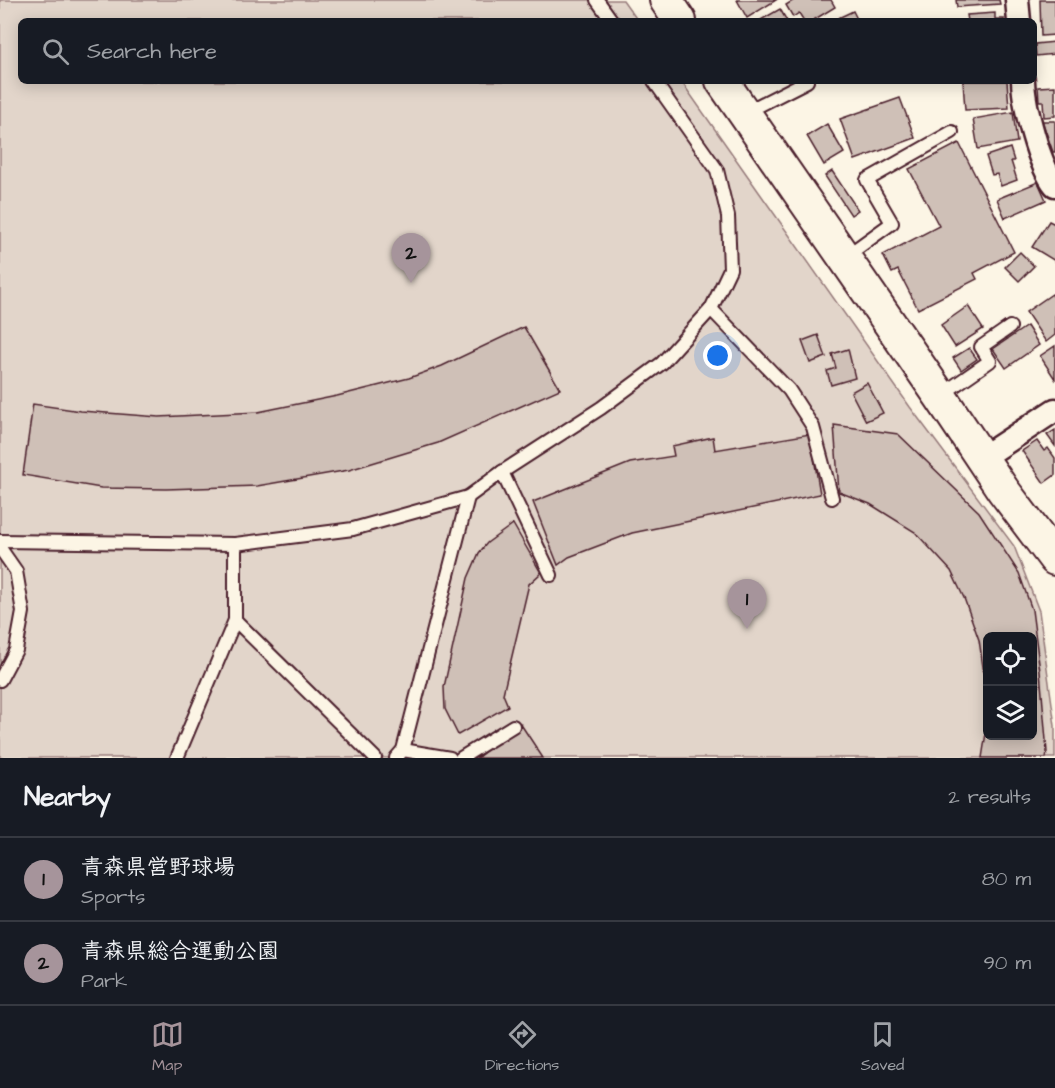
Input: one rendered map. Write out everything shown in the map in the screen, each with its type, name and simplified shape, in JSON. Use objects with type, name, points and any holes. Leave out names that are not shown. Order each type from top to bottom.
[{"type":"street","points":[[666,0],[678,18]]},
{"type":"street","points":[[1017,0],[1019,18]]},
{"type":"street","points":[[724,84],[1003,490],[1055,559]]},
{"type":"street","points":[[1023,84],[1024,98],[1035,140],[1055,185]]},
{"type":"street","points":[[982,458],[1055,410]]},
{"type":"lane","points":[[597,0],[610,18]]},
{"type":"lane","points":[[0,541],[235,544],[353,529],[468,497],[502,472],[601,408],[662,363],[711,309],[730,269],[728,216],[717,170],[656,84]]},
{"type":"lane","points":[[744,113],[801,84]]},
{"type":"lane","points":[[844,257],[892,224],[867,180],[952,132]]},
{"type":"lane","points":[[711,309],[789,390],[813,427],[832,498]]},
{"type":"lane","points":[[940,396],[990,361],[981,347],[1010,327]]},
{"type":"lane","points":[[502,472],[551,575]]},
{"type":"lane","points":[[450,758],[399,754],[468,497]]},
{"type":"lane","points":[[177,758],[236,620],[235,544]]},
{"type":"lane","points":[[0,548],[16,571],[23,612],[15,650],[0,680]]},
{"type":"lane","points":[[236,620],[375,758]]},
{"type":"lane","points":[[461,758],[513,726]]},
{"type":"shaded area","points":[[0,0],[623,0],[636,18],[18,18],[18,84],[683,84],[910,407],[1014,546],[1039,611],[1055,726],[1055,758],[0,758]]},
{"type":"building","points":[[737,0],[776,0],[747,18]]},
{"type":"building","points":[[794,0],[831,0],[835,7],[817,18],[802,18],[799,13],[793,17],[786,5]]},
{"type":"building","points":[[956,0],[999,0],[1000,4],[957,7]]},
{"type":"building","points":[[1040,0],[1055,0],[1055,35],[1041,36]]},
{"type":"building","points":[[780,9],[785,18],[764,18]]},
{"type":"building","points":[[853,11],[856,18],[838,18]]},
{"type":"building","points":[[995,13],[995,18],[968,18],[967,15]]},
{"type":"building","points":[[1055,42],[1055,54],[1037,56],[1037,44]]},
{"type":"building","points":[[963,84],[1007,84],[1009,108],[965,110]]},
{"type":"building","points":[[1055,86],[1055,116],[1044,117],[1043,101],[1039,101],[1038,87]]},
{"type":"building","points":[[900,98],[915,138],[855,160],[840,119]]},
{"type":"building","points":[[1013,112],[1017,142],[978,149],[973,119]]},
{"type":"building","points":[[1042,121],[1055,121],[1055,152],[1053,152]]},
{"type":"building","points":[[827,124],[844,153],[824,165],[807,136]]},
{"type":"building","points":[[959,143],[1014,252],[974,273],[977,279],[918,309],[898,270],[892,273],[883,255],[939,226],[909,169]]},
{"type":"building","points":[[1010,148],[1014,161],[1011,161],[1017,180],[1001,186],[997,174],[992,175],[986,156]]},
{"type":"building","points":[[832,171],[858,210],[851,215],[825,176]]},
{"type":"building","points":[[1038,182],[1046,200],[1005,218],[997,199]]},
{"type":"building","points":[[1049,221],[1055,224],[1055,261],[1032,247]]},
{"type":"building","points":[[1020,252],[1034,266],[1019,281],[1005,267]]},
{"type":"building","points":[[1052,294],[1055,299],[1055,335],[1046,342],[1026,312]]},
{"type":"building","points":[[968,306],[983,329],[955,347],[941,325]]},
{"type":"building","points":[[1027,326],[1039,345],[1006,368],[993,349]]},
{"type":"building","points":[[524,327],[560,389],[438,443],[349,470],[257,486],[166,489],[101,488],[23,475],[33,404],[81,411],[159,417],[258,412],[409,378],[442,366]]},
{"type":"building","points":[[818,335],[826,357],[810,363],[802,341]]},
{"type":"building","points":[[1055,346],[1055,379],[1040,356]]},
{"type":"building","points":[[969,348],[977,359],[961,370],[953,358]]},
{"type":"building","points":[[848,349],[855,378],[831,385],[827,371],[836,368],[832,354]]},
{"type":"building","points":[[867,383],[883,413],[866,421],[851,392]]},
{"type":"building","points":[[834,425],[898,434],[979,512],[1019,573],[1032,610],[1035,632],[983,632],[983,667],[979,640],[964,598],[951,571],[915,532],[870,504],[839,492]]},
{"type":"building","points":[[1055,430],[1055,446],[1047,435]]},
{"type":"building","points":[[810,434],[820,494],[632,533],[569,557],[558,565],[533,502],[630,463],[674,456],[672,446],[713,437],[715,450]]},
{"type":"building","points":[[1037,441],[1044,451],[1048,448],[1055,458],[1055,475],[1044,483],[1022,451]]},
{"type":"building","points":[[513,524],[541,573],[529,584],[503,694],[508,706],[458,735],[445,709],[444,687],[468,578],[479,553],[487,543]]},
{"type":"building","points":[[1037,648],[1046,758],[982,758],[985,740],[1037,740]]},
{"type":"building","points":[[520,723],[543,758],[477,758]]},
{"type":"place","name":"青森県総合運動公園","points":[[411,283]]},
{"type":"place","name":"青森県営野球場","points":[[747,629]]}]
